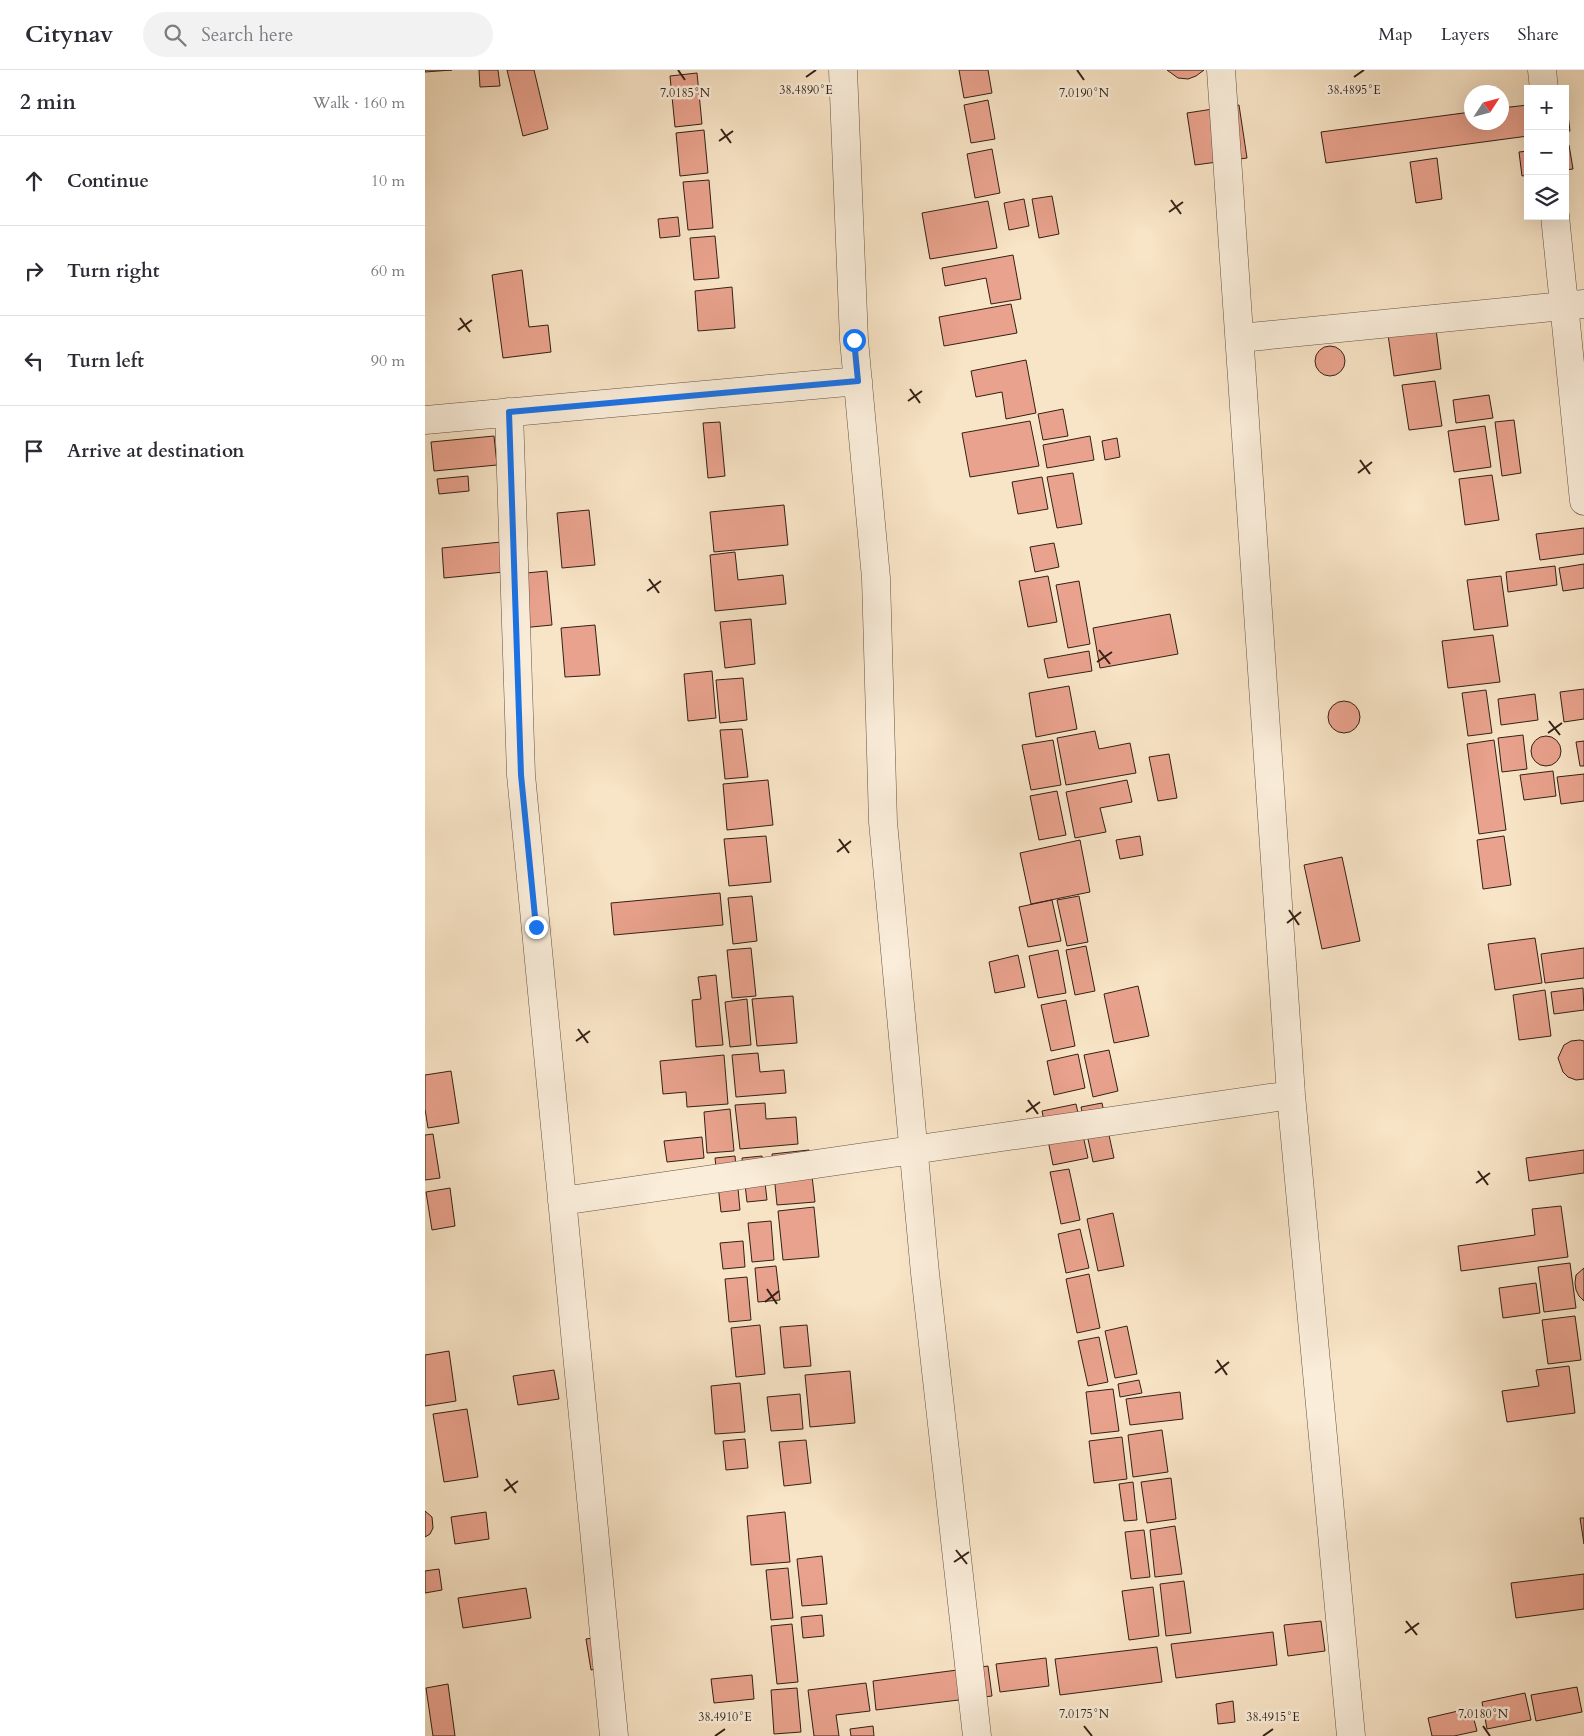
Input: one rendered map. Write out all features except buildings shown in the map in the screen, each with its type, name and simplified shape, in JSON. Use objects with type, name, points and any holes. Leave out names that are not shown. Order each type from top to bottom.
[{"type":"street","points":[[843,70],[854,340],[876,578],[883,822],[925,1273],[977,1736]]},
{"type":"street","points":[[1221,70],[1291,1095],[1351,1736]]},
{"type":"street","points":[[1542,70],[1544,85]]},
{"type":"street","points":[[1556,220],[1574,305],[1584,501]]},
{"type":"street","points":[[1239,338],[1574,305]]},
{"type":"street","points":[[425,420],[858,381]]},
{"type":"street","points":[[509,412],[521,775],[615,1736]]},
{"type":"street","points":[[562,1202],[1291,1095]]},
{"type":"route","points":[[536,927],[521,775],[509,412],[858,381],[854,340]]}]
